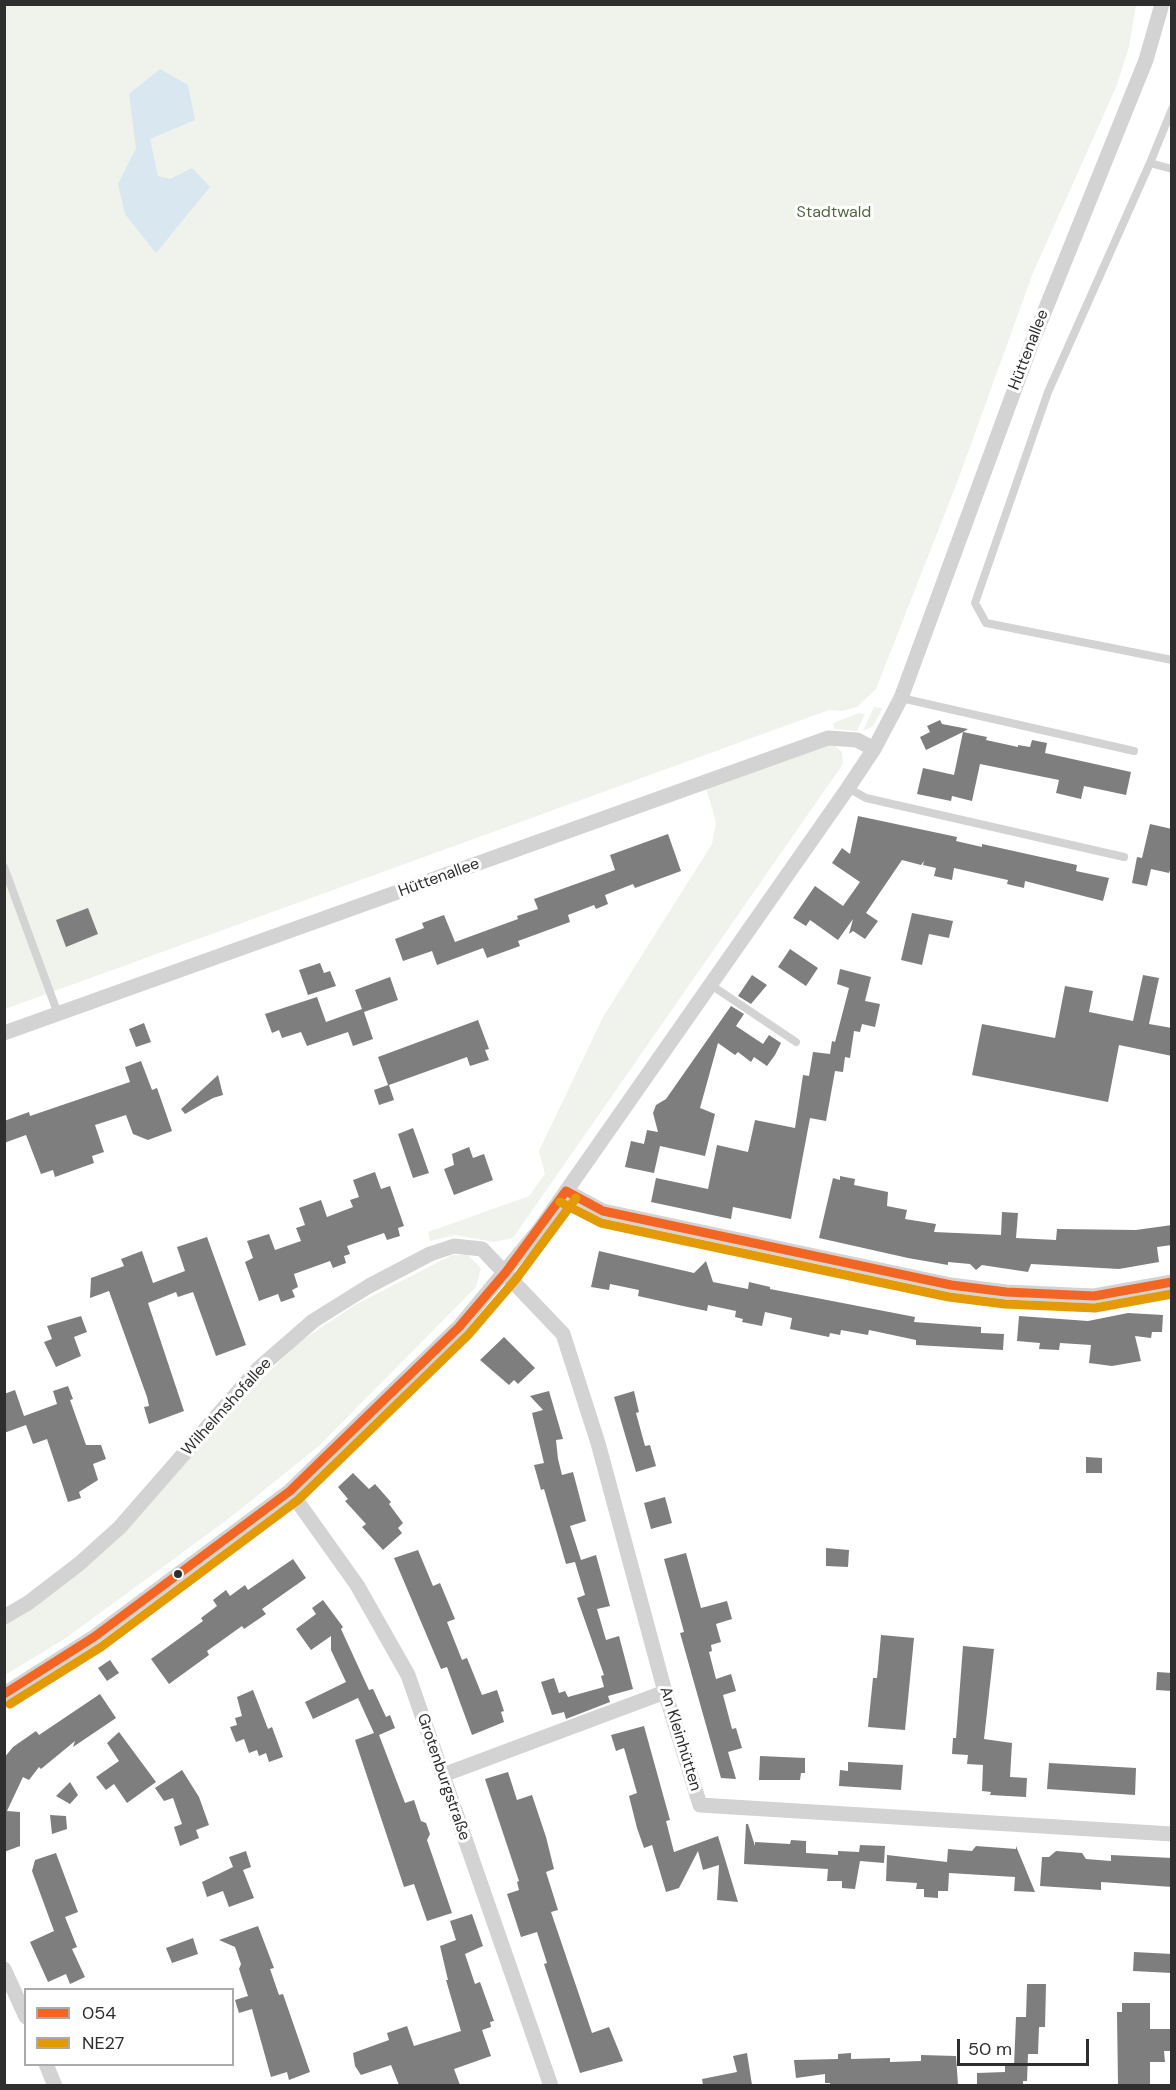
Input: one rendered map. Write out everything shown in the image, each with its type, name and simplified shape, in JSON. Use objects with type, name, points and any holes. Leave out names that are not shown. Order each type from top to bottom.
[{"type":"street","name":"Hüttenallee","points":[[566,1191],[848,788],[874,749],[901,698],[1031,345],[1146,60],[1165,7]]},
{"type":"street","name":"Hüttenallee","points":[[4,1033],[828,738],[857,740],[874,749]]},
{"type":"street","points":[[4,1694],[94,1637],[290,1491],[459,1327],[506,1272],[566,1191],[603,1211],[951,1285],[1006,1292],[1094,1296],[1172,1282]]},
{"type":"street","name":"Wilhelmshofallee","points":[[4,1617],[28,1603],[79,1564],[120,1527],[258,1369],[313,1321],[369,1286],[430,1254],[454,1246],[482,1249],[506,1272]]},
{"type":"street","name":"An Kleinhütten","points":[[506,1272],[563,1334],[598,1443],[665,1692],[700,1805],[1172,1834]]},
{"type":"street","name":"Grotenburgstraße","points":[[290,1491],[357,1585],[408,1675],[550,2085]]},
{"type":"street","points":[[443,1775],[665,1692]]},
{"type":"street","points":[[4,1969],[24,2013]]},
{"type":"street","points":[[47,2066],[55,2085]]},
{"type":"lane","points":[[1172,109],[1048,392],[975,603],[986,623],[1172,660]]},
{"type":"lane","points":[[1150,163],[1172,169]]},
{"type":"lane","points":[[901,698],[1134,751]]},
{"type":"lane","points":[[848,788],[866,798],[1124,857]]},
{"type":"lane","points":[[4,867],[58,1014]]},
{"type":"lane","points":[[711,985],[796,1042]]},
{"type":"green space","name":"Stadtwald","points":[[4,5],[1136,5],[1129,47],[1117,85],[1033,273],[958,480],[876,689],[857,707],[842,711],[829,710],[5,1009]]},
{"type":"green space","points":[[874,707],[883,708],[873,726],[863,731]]},
{"type":"green space","points":[[859,713],[865,714],[857,731],[834,729],[833,723]]},
{"type":"green space","points":[[826,745],[835,746],[842,752],[843,764],[513,1238],[494,1242],[455,1235],[430,1241],[428,1232],[529,1196],[545,1174],[539,1151],[603,1017],[712,844],[716,822],[706,788]]},
{"type":"green space","points":[[452,1255],[468,1255],[481,1268],[476,1287],[320,1445],[227,1520],[66,1638],[5,1675],[5,1624],[28,1611],[298,1343],[355,1305]]},
{"type":"shaded area","points":[[160,69],[188,85],[195,120],[150,139],[158,176],[170,179],[192,168],[210,187],[156,253],[125,214],[118,184],[136,148],[129,94]]},
{"type":"building","points":[[940,720],[942,724],[968,729],[926,750],[920,737],[930,732],[927,726]]},
{"type":"building","points":[[963,732],[1018,747],[1018,745],[1030,747],[1032,740],[1047,743],[1045,753],[1131,772],[1126,795],[1084,786],[1081,799],[1056,793],[1059,780],[980,764],[972,801],[952,796],[951,801],[917,794],[923,768],[954,775]]},
{"type":"building","points":[[858,816],[957,837],[956,841],[982,847],[982,844],[1077,865],[1076,871],[1109,878],[1103,901],[1025,881],[1024,888],[1007,884],[1008,880],[954,868],[952,880],[934,876],[936,868],[923,865],[924,861],[921,865],[902,860],[866,913],[878,921],[865,939],[853,931],[849,934],[853,919],[838,940],[810,920],[806,926],[793,918],[815,886],[843,906],[860,882],[832,863],[842,848],[850,854]]},
{"type":"building","points":[[1150,824],[1172,829],[1172,864],[1169,873],[1151,869],[1147,886],[1132,883],[1137,857],[1142,858]]},
{"type":"building","points":[[668,834],[681,871],[635,888],[633,884],[605,895],[608,904],[596,909],[594,905],[568,915],[570,922],[518,941],[520,946],[487,958],[483,948],[437,965],[432,951],[403,961],[395,939],[424,928],[422,923],[444,915],[455,942],[518,919],[517,916],[538,909],[534,899],[615,870],[610,855]]},
{"type":"building","points":[[88,908],[98,934],[66,947],[56,920]]},
{"type":"building","points":[[912,913],[953,921],[949,938],[929,934],[922,965],[901,960]]},
{"type":"building","points":[[790,949],[818,968],[806,986],[778,967]]},
{"type":"building","points":[[320,963],[324,973],[330,971],[336,986],[308,995],[299,970]]},
{"type":"building","points":[[840,969],[871,977],[865,1001],[880,1004],[875,1027],[862,1024],[860,1032],[854,1031],[850,1058],[845,1057],[843,1072],[835,1071],[826,1121],[810,1118],[791,1219],[733,1207],[731,1219],[651,1202],[656,1178],[708,1189],[717,1145],[748,1152],[755,1120],[795,1128],[803,1075],[809,1076],[813,1052],[830,1054],[832,1041],[835,1042],[849,988],[837,984]]},
{"type":"building","points":[[752,975],[767,985],[751,1004],[738,996]]},
{"type":"building","points":[[1143,975],[1159,978],[1149,1024],[1172,1028],[1172,1056],[1119,1045],[1108,1102],[972,1075],[982,1024],[1055,1038],[1065,986],[1093,991],[1089,1012],[1133,1021]]},
{"type":"building","points":[[390,977],[398,1000],[364,1012],[373,1039],[353,1046],[348,1032],[307,1046],[301,1032],[282,1038],[279,1030],[272,1033],[265,1014],[317,997],[326,1022],[362,1009],[355,990]]},
{"type":"building","points":[[731,1006],[744,1014],[736,1026],[763,1044],[769,1035],[781,1043],[775,1055],[767,1066],[754,1057],[751,1062],[738,1052],[735,1055],[718,1043],[700,1108],[715,1114],[705,1156],[660,1146],[654,1173],[625,1167],[631,1141],[644,1144],[647,1130],[658,1132],[653,1113],[656,1105],[666,1099]]},
{"type":"building","points":[[478,1020],[489,1049],[485,1050],[489,1060],[470,1066],[467,1057],[389,1085],[394,1100],[379,1105],[374,1090],[388,1085],[378,1057]]},
{"type":"building","points":[[144,1023],[151,1042],[136,1047],[129,1029]]},
{"type":"building","points":[[141,1061],[152,1090],[157,1088],[172,1131],[148,1140],[133,1134],[126,1115],[95,1125],[104,1152],[92,1156],[94,1163],[55,1177],[53,1170],[41,1174],[26,1135],[4,1143],[4,1121],[29,1112],[30,1116],[130,1082],[125,1067]]},
{"type":"building","points":[[218,1075],[223,1095],[185,1114],[181,1109]]},
{"type":"building","points":[[413,1128],[429,1173],[413,1178],[398,1134]]},
{"type":"building","points":[[469,1147],[473,1158],[484,1154],[493,1180],[454,1195],[444,1169],[454,1165],[452,1154]]},
{"type":"building","points":[[375,1172],[381,1189],[390,1186],[404,1226],[398,1228],[400,1236],[387,1240],[384,1233],[347,1246],[350,1254],[344,1256],[346,1263],[333,1268],[330,1261],[294,1274],[298,1287],[292,1290],[295,1297],[281,1302],[278,1294],[259,1301],[245,1262],[253,1258],[247,1241],[269,1234],[275,1250],[301,1241],[296,1228],[305,1225],[299,1208],[321,1200],[327,1217],[353,1207],[350,1200],[359,1197],[353,1180]]},
{"type":"building","points":[[840,1176],[855,1179],[854,1185],[888,1192],[887,1206],[907,1210],[905,1219],[936,1224],[934,1232],[1001,1235],[1002,1212],[1018,1213],[1016,1238],[1056,1240],[1057,1229],[1136,1230],[1172,1225],[1172,1245],[1157,1247],[1159,1262],[1119,1269],[1031,1264],[1028,1272],[982,1265],[976,1270],[970,1264],[948,1262],[948,1265],[908,1258],[819,1238],[833,1178],[840,1180]]},
{"type":"building","points":[[207,1237],[246,1345],[216,1356],[193,1292],[178,1297],[176,1292],[148,1303],[184,1411],[149,1424],[144,1407],[149,1406],[147,1397],[109,1291],[90,1298],[91,1278],[124,1266],[121,1259],[142,1251],[153,1283],[185,1271],[177,1247]]},
{"type":"building","points":[[599,1251],[694,1273],[706,1261],[713,1282],[748,1289],[749,1282],[770,1287],[770,1289],[915,1317],[914,1322],[981,1327],[981,1333],[1004,1334],[1003,1350],[916,1345],[916,1340],[869,1330],[868,1335],[841,1330],[840,1335],[830,1333],[829,1337],[790,1329],[792,1318],[765,1312],[762,1326],[742,1322],[743,1319],[735,1317],[736,1311],[708,1305],[707,1311],[683,1306],[638,1296],[639,1290],[610,1284],[609,1290],[591,1287]]},
{"type":"building","points":[[1128,1313],[1163,1315],[1162,1332],[1152,1332],[1151,1338],[1135,1336],[1141,1361],[1112,1366],[1089,1363],[1091,1345],[1060,1343],[1059,1350],[1039,1349],[1040,1343],[1017,1341],[1019,1316],[1088,1321]]},
{"type":"building","points":[[81,1316],[87,1332],[74,1337],[81,1356],[56,1367],[44,1342],[52,1339],[47,1326]]},
{"type":"building","points":[[504,1337],[535,1368],[518,1384],[514,1380],[509,1385],[480,1360]]},
{"type":"building","points":[[68,1386],[73,1399],[70,1400],[86,1445],[101,1445],[106,1459],[93,1464],[98,1480],[79,1492],[81,1498],[68,1502],[47,1439],[33,1444],[26,1425],[4,1433],[4,1394],[15,1390],[24,1416],[57,1404],[53,1391]]},
{"type":"building","points":[[549,1391],[563,1439],[556,1440],[562,1475],[573,1472],[586,1521],[570,1526],[581,1560],[596,1555],[610,1606],[597,1609],[606,1640],[619,1636],[633,1689],[608,1696],[610,1702],[566,1719],[564,1712],[552,1715],[541,1682],[554,1678],[559,1693],[565,1691],[568,1697],[604,1687],[601,1676],[604,1675],[577,1598],[585,1595],[575,1562],[566,1564],[544,1489],[541,1490],[534,1465],[544,1463],[532,1413],[543,1410],[530,1396]]},
{"type":"building","points":[[634,1391],[639,1412],[636,1413],[645,1446],[650,1445],[656,1466],[636,1472],[614,1397]]},
{"type":"building","points":[[1086,1457],[1102,1458],[1102,1473],[1086,1473]]},
{"type":"building","points":[[353,1473],[369,1489],[375,1484],[391,1502],[389,1504],[403,1523],[398,1528],[402,1533],[383,1550],[362,1527],[366,1524],[345,1501],[348,1499],[338,1487]]},
{"type":"building","points":[[665,1497],[672,1523],[651,1529],[644,1503]]},
{"type":"building","points":[[826,1548],[849,1550],[848,1567],[826,1566]]},
{"type":"building","points":[[418,1550],[433,1586],[440,1583],[455,1619],[447,1622],[462,1660],[467,1658],[482,1695],[497,1690],[504,1711],[501,1712],[504,1722],[472,1735],[447,1667],[441,1669],[394,1558]]},
{"type":"building","points":[[686,1553],[701,1608],[727,1601],[732,1619],[716,1624],[721,1642],[711,1645],[712,1651],[709,1652],[716,1679],[731,1674],[736,1691],[723,1695],[732,1729],[736,1728],[742,1748],[728,1752],[736,1779],[721,1778],[680,1633],[684,1632],[664,1559]]},
{"type":"building","points":[[293,1559],[306,1578],[262,1609],[266,1614],[244,1629],[242,1626],[207,1651],[209,1655],[169,1684],[151,1659],[203,1621],[201,1618],[217,1606],[213,1600],[226,1590],[230,1596],[245,1585],[248,1590]]},
{"type":"building","points":[[323,1600],[343,1627],[341,1629],[369,1690],[373,1689],[386,1717],[390,1715],[395,1728],[379,1735],[405,1803],[414,1800],[421,1821],[426,1823],[430,1834],[427,1840],[452,1913],[427,1921],[414,1884],[404,1887],[355,1740],[374,1733],[358,1698],[313,1719],[305,1702],[346,1682],[331,1650],[331,1636],[311,1650],[296,1629],[316,1614],[312,1608]]},
{"type":"building","points":[[881,1635],[914,1638],[905,1730],[868,1727],[873,1678],[877,1678]]},
{"type":"building","points":[[963,1646],[994,1649],[984,1739],[1012,1743],[1010,1777],[1027,1778],[1026,1797],[990,1795],[991,1792],[982,1791],[983,1765],[967,1764],[968,1755],[952,1754],[953,1738],[956,1738]]},
{"type":"building","points":[[110,1660],[119,1673],[107,1681],[98,1668]]},
{"type":"building","points":[[1157,1672],[1172,1673],[1172,1691],[1156,1690]]},
{"type":"building","points":[[253,1690],[268,1729],[272,1727],[283,1757],[269,1762],[266,1753],[259,1756],[257,1750],[249,1753],[244,1739],[236,1742],[230,1727],[237,1725],[235,1718],[242,1716],[237,1697]]},
{"type":"building","points":[[100,1694],[116,1718],[73,1747],[75,1741],[41,1769],[39,1767],[29,1780],[23,1777],[7,1811],[20,1812],[20,1846],[4,1852],[4,1758],[13,1747],[36,1731],[39,1735]]},
{"type":"building","points":[[644,1726],[670,1820],[666,1821],[674,1852],[718,1836],[738,1902],[717,1900],[719,1865],[703,1870],[698,1851],[679,1888],[666,1892],[652,1845],[644,1848],[637,1828],[629,1796],[637,1793],[624,1748],[616,1751],[611,1735]]},
{"type":"building","points":[[119,1732],[156,1782],[127,1803],[114,1784],[106,1790],[96,1777],[119,1761],[107,1743]]},
{"type":"building","points":[[760,1756],[805,1758],[805,1773],[801,1773],[800,1780],[759,1780]]},
{"type":"building","points":[[848,1762],[903,1765],[901,1790],[839,1786],[840,1770],[848,1771]]},
{"type":"building","points":[[1049,1763],[1136,1768],[1135,1795],[1047,1789]]},
{"type":"building","points":[[182,1770],[199,1797],[209,1825],[196,1830],[199,1838],[180,1846],[174,1827],[182,1824],[173,1798],[164,1801],[155,1788]]},
{"type":"building","points":[[508,1772],[517,1800],[532,1795],[546,1837],[554,1869],[546,1872],[558,1910],[551,1912],[592,2033],[609,2027],[623,2061],[580,2073],[544,1964],[547,1963],[537,1932],[521,1937],[507,1894],[519,1890],[517,1882],[519,1881],[485,1779]]},
{"type":"building","points":[[70,1782],[78,1795],[70,1804],[56,1796]]},
{"type":"building","points":[[50,1815],[66,1816],[67,1829],[52,1834]]},
{"type":"building","points":[[746,1824],[748,1824],[755,1846],[755,1842],[790,1844],[791,1840],[806,1841],[806,1853],[838,1855],[838,1851],[859,1852],[860,1845],[885,1846],[884,1863],[860,1861],[855,1889],[842,1888],[842,1881],[827,1881],[828,1869],[744,1864]]},
{"type":"building","points":[[976,1846],[1016,1849],[1016,1846],[1035,1892],[1014,1891],[1015,1877],[949,1873],[948,1891],[938,1891],[938,1898],[924,1897],[924,1889],[916,1889],[917,1883],[886,1881],[887,1855],[947,1862],[948,1849],[972,1851]]},
{"type":"building","points":[[246,1851],[251,1867],[243,1870],[254,1898],[229,1907],[223,1891],[207,1897],[202,1882],[233,1867],[229,1857]]},
{"type":"building","points":[[1056,1851],[1082,1853],[1086,1859],[1111,1861],[1111,1855],[1172,1858],[1172,1887],[1101,1882],[1101,1890],[1040,1886],[1042,1857],[1049,1857]]},
{"type":"building","points":[[56,1853],[78,1912],[65,1917],[77,1947],[72,1949],[85,1977],[70,1984],[66,1974],[48,1982],[30,1942],[54,1931],[32,1871],[35,1860]]},
{"type":"building","points":[[472,1914],[483,1946],[465,1954],[475,1984],[480,1982],[494,2021],[490,2022],[491,2027],[482,2030],[491,2056],[454,2069],[460,2085],[399,2085],[391,2065],[361,2075],[355,2066],[353,2053],[389,2040],[387,2033],[407,2026],[414,2046],[461,2031],[446,1980],[448,1980],[440,1946],[456,1940],[450,1921]]},
{"type":"building","points":[[258,1926],[274,1968],[270,1969],[279,1995],[283,1994],[310,2072],[289,2080],[287,2072],[271,2077],[252,2009],[239,2013],[235,2000],[248,1996],[239,1969],[241,1964],[235,1947],[219,1940]]},
{"type":"building","points":[[193,1938],[198,1954],[172,1963],[166,1948]]},
{"type":"building","points":[[1134,1952],[1172,1954],[1172,1973],[1133,1971]]},
{"type":"building","points":[[1027,1984],[1046,1984],[1045,2027],[1039,2027],[1038,2054],[1028,2054],[1027,2081],[1023,2081],[1023,2085],[977,2085],[977,2073],[1005,2072],[1005,2066],[1014,2066],[1016,2017],[1026,2017]]},
{"type":"building","points":[[1122,2003],[1150,2003],[1150,2029],[1172,2029],[1172,2051],[1164,2051],[1165,2062],[1150,2062],[1150,2085],[1118,2085],[1117,2012],[1122,2012]]},
{"type":"building","points":[[747,2053],[752,2085],[703,2085],[702,2079],[737,2072],[733,2056]]},
{"type":"building","points":[[851,2053],[851,2059],[890,2058],[890,2062],[921,2061],[921,2055],[956,2056],[958,2085],[830,2085],[830,2083],[825,2083],[825,2074],[796,2078],[794,2060],[838,2059],[838,2054]]},
{"type":"transit line","name":"054","points":[[566,1191],[603,1211],[951,1285],[1006,1292],[1094,1296],[1172,1282]]},
{"type":"transit line","name":"054","points":[[4,1694],[94,1637],[290,1491],[459,1327],[506,1272],[566,1191]]},
{"type":"transit line","name":"NE27","points":[[10,1704],[101,1647],[298,1500],[468,1335],[516,1279],[576,1198]]},
{"type":"transit line","name":"NE27","points":[[560,1202],[601,1223],[949,1297],[1005,1304],[1095,1308],[1172,1294]]}]
